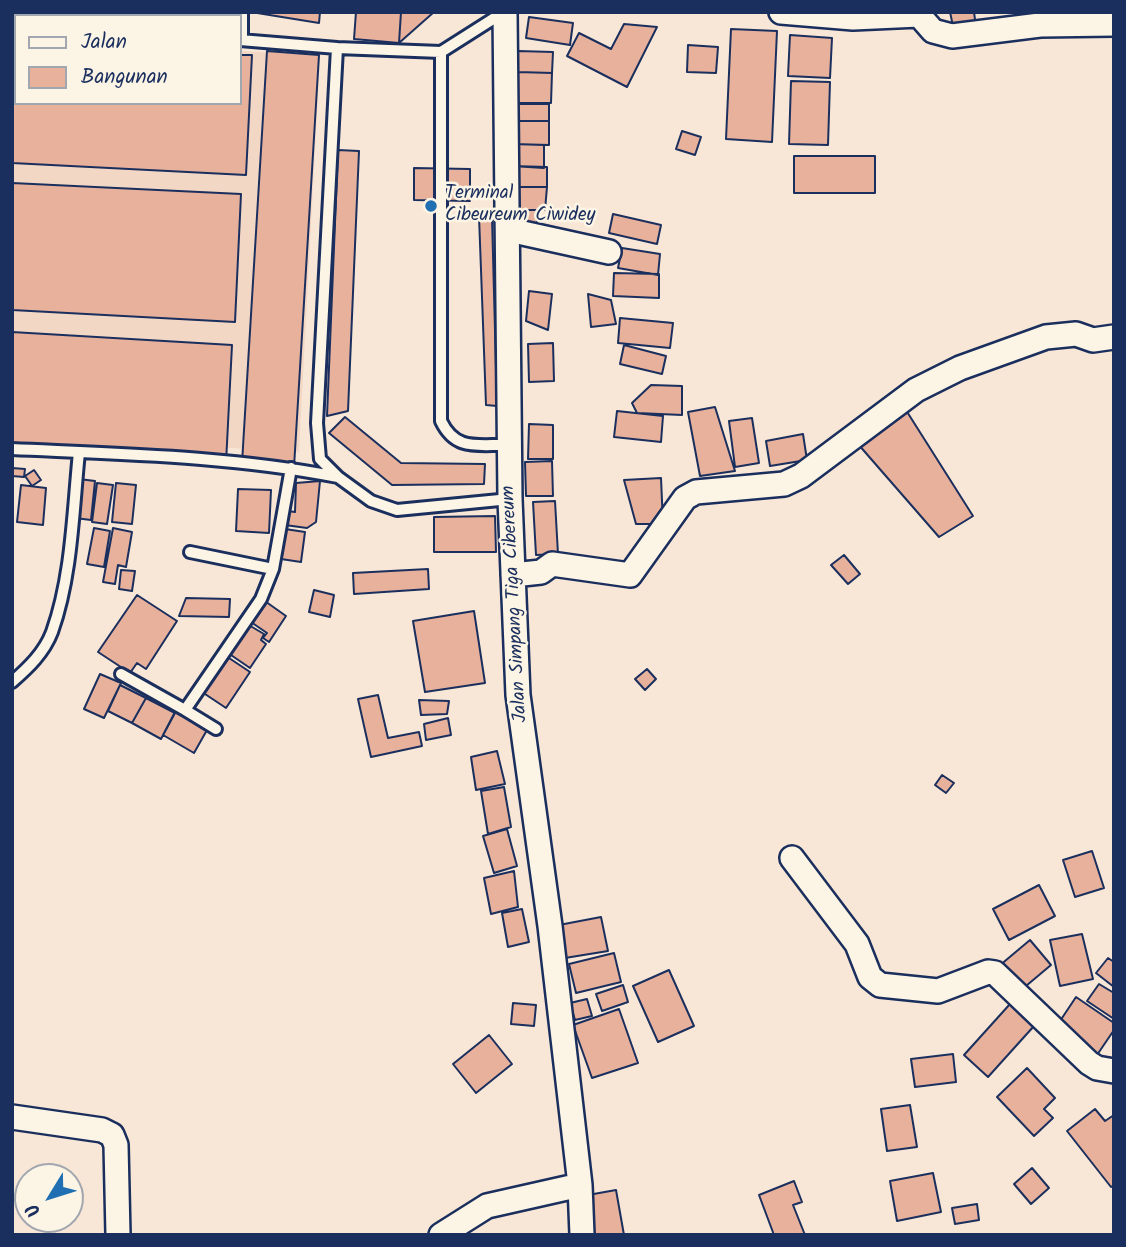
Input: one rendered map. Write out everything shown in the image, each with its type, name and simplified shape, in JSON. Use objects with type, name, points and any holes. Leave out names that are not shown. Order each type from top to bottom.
[{"type":"street","name":"Jalan Simpang Tiga Cibereum","points":[[505,12],[510,499],[518,695],[550,926],[580,1185],[582,1235]]},
{"type":"street","points":[[781,12],[853,18],[919,15],[933,30],[952,36],[1041,25],[1114,24]]},
{"type":"street","points":[[509,230],[608,252]]},
{"type":"street","points":[[513,575],[541,572],[552,564],[630,575],[685,498],[696,492],[784,484],[801,476],[916,390],[987,357],[1046,337],[1076,334],[1093,340],[1114,337]]},
{"type":"street","points":[[792,858],[857,944],[870,977],[880,985],[937,991],[988,972],[995,973],[1089,1063],[1097,1068],[1114,1071]]},
{"type":"street","points":[[12,1117],[102,1130],[112,1135],[117,1145],[118,1235]]},
{"type":"street","points":[[441,1235],[487,1206],[580,1185]]},
{"type":"lane","points":[[242,40],[337,48],[441,52],[505,12]]},
{"type":"lane","points":[[337,48],[317,423],[320,459],[338,477],[371,501],[397,510],[510,499]]},
{"type":"lane","points":[[441,52],[441,421],[449,436],[462,444],[509,446]]},
{"type":"lane","points":[[12,449],[291,468],[338,477]]},
{"type":"lane","points":[[12,682],[36,659],[51,633],[69,551],[79,452]]},
{"type":"lane","points":[[185,710],[261,599],[273,569],[291,468]]},
{"type":"lane","points":[[190,552],[273,569]]},
{"type":"lane","points":[[121,674],[216,729]]},
{"type":"shaded area","points":[[12,37],[14,105],[242,105],[242,51],[320,55],[299,452],[12,435]]},
{"type":"building","points":[[110,12],[225,12],[225,14]]},
{"type":"building","points":[[251,12],[320,12],[319,23]]},
{"type":"building","points":[[356,12],[401,12],[399,43],[354,39]]},
{"type":"building","points":[[401,12],[434,12],[399,43]]},
{"type":"building","points":[[950,12],[974,12],[976,27],[954,31]]},
{"type":"building","points":[[529,17],[573,23],[570,45],[526,38]]},
{"type":"building","points":[[624,24],[657,27],[627,87],[567,56],[579,33],[611,49]]},
{"type":"building","points":[[731,29],[777,31],[772,142],[726,139]]},
{"type":"building","points":[[790,35],[832,38],[830,78],[788,76]]},
{"type":"building","points":[[12,43],[14,105],[242,105],[242,55],[252,55],[246,175],[12,163]]},
{"type":"building","points":[[688,45],[718,47],[716,73],[687,72]]},
{"type":"building","points":[[267,51],[319,55],[294,467],[242,463]]},
{"type":"building","points":[[518,51],[553,52],[552,73],[518,72]]},
{"type":"building","points":[[518,72],[552,73],[551,103],[518,103]]},
{"type":"building","points":[[791,81],[830,82],[828,145],[789,144]]},
{"type":"building","points":[[513,104],[549,104],[549,121],[513,121]]},
{"type":"building","points":[[513,121],[549,121],[549,145],[513,144]]},
{"type":"building","points":[[682,131],[701,137],[695,155],[676,149]]},
{"type":"building","points":[[513,144],[544,145],[544,168],[512,166]]},
{"type":"building","points":[[338,150],[359,151],[348,411],[327,416]]},
{"type":"building","points":[[794,156],[875,156],[875,193],[794,193]]},
{"type":"building","points":[[512,166],[547,167],[547,187],[512,187]]},
{"type":"building","points":[[414,168],[470,169],[470,201],[414,200]]},
{"type":"building","points":[[12,183],[241,194],[235,322],[12,310]]},
{"type":"building","points":[[512,187],[547,187],[545,210],[513,210]]},
{"type":"building","points":[[513,210],[537,210],[537,229],[513,228]]},
{"type":"building","points":[[613,214],[661,225],[657,244],[609,233]]},
{"type":"building","points":[[479,216],[492,217],[497,406],[486,405]]},
{"type":"building","points":[[622,248],[660,254],[658,275],[618,268]]},
{"type":"building","points":[[614,273],[659,274],[659,298],[613,296]]},
{"type":"building","points":[[529,291],[552,294],[548,330],[526,321]]},
{"type":"building","points":[[588,294],[611,300],[616,324],[591,327]]},
{"type":"building","points":[[620,318],[673,323],[670,348],[618,343]]},
{"type":"building","points":[[12,332],[232,345],[226,463],[12,451]]},
{"type":"building","points":[[553,343],[554,381],[529,382],[528,344]]},
{"type":"building","points":[[624,345],[666,356],[662,374],[620,364]]},
{"type":"building","points":[[651,385],[682,386],[682,415],[637,413],[632,403]]},
{"type":"building","points":[[715,407],[735,471],[700,476],[688,412]]},
{"type":"building","points":[[904,407],[973,516],[939,537],[858,444]]},
{"type":"building","points":[[617,411],[663,416],[661,442],[614,437]]},
{"type":"building","points":[[345,417],[401,463],[485,464],[484,484],[392,485],[329,433]]},
{"type":"building","points":[[752,418],[759,463],[735,467],[729,421]]},
{"type":"building","points":[[529,424],[553,425],[553,459],[528,459]]},
{"type":"building","points":[[803,434],[807,460],[770,466],[766,441]]},
{"type":"building","points":[[552,461],[553,496],[526,496],[525,462]]},
{"type":"building","points":[[12,468],[25,469],[24,477],[12,476]]},
{"type":"building","points":[[34,470],[41,480],[32,486],[25,476]]},
{"type":"building","points":[[661,478],[663,524],[636,524],[624,480]]},
{"type":"building","points":[[79,479],[95,481],[91,520],[75,518]]},
{"type":"building","points":[[320,481],[316,522],[307,528],[285,525],[288,511],[295,512],[296,483]]},
{"type":"building","points":[[97,483],[113,485],[107,524],[92,522]]},
{"type":"building","points":[[116,483],[136,485],[132,524],[112,522]]},
{"type":"building","points":[[21,485],[46,488],[43,525],[17,522]]},
{"type":"building","points":[[238,489],[271,490],[269,533],[236,531]]},
{"type":"building","points":[[555,501],[558,554],[536,555],[533,502]]},
{"type":"building","points":[[495,516],[496,552],[434,552],[434,517]]},
{"type":"building","points":[[94,528],[110,531],[104,567],[87,564]]},
{"type":"building","points":[[113,528],[132,532],[126,567],[118,565],[115,584],[103,582]]},
{"type":"building","points":[[285,529],[305,532],[301,562],[281,559]]},
{"type":"building","points":[[844,555],[860,574],[848,584],[831,565]]},
{"type":"building","points":[[428,569],[429,589],[354,594],[353,573]]},
{"type":"building","points":[[121,570],[135,571],[132,591],[119,589]]},
{"type":"building","points":[[314,590],[334,595],[330,617],[309,612]]},
{"type":"building","points":[[137,595],[177,621],[146,669],[137,663],[130,673],[98,652]]},
{"type":"building","points":[[186,598],[230,599],[229,617],[179,616]]},
{"type":"building","points":[[262,599],[286,616],[269,642],[263,638],[267,633],[248,620]]},
{"type":"building","points":[[474,611],[485,683],[425,692],[413,621]]},
{"type":"building","points":[[247,624],[264,634],[261,640],[266,644],[250,668],[228,653]]},
{"type":"building","points":[[226,656],[250,672],[226,708],[202,692]]},
{"type":"building","points":[[647,669],[656,679],[645,690],[635,679]]},
{"type":"building","points":[[100,674],[121,683],[104,718],[84,709]]},
{"type":"building","points":[[120,685],[146,698],[132,723],[108,711]]},
{"type":"building","points":[[378,695],[388,738],[419,732],[422,746],[371,757],[358,699]]},
{"type":"building","points":[[146,698],[175,713],[161,739],[132,723]]},
{"type":"building","points":[[419,700],[449,701],[447,714],[421,715]]},
{"type":"building","points":[[175,712],[207,730],[194,753],[163,735]]},
{"type":"building","points":[[448,718],[451,735],[426,740],[424,724]]},
{"type":"building","points":[[497,751],[505,784],[476,790],[471,757]]},
{"type":"building","points":[[942,775],[954,783],[946,793],[935,785]]},
{"type":"building","points":[[504,787],[511,827],[488,834],[481,791]]},
{"type":"building","points":[[507,829],[517,866],[494,873],[483,836]]},
{"type":"building","points":[[1092,851],[1104,888],[1075,897],[1063,860]]},
{"type":"building","points":[[514,871],[518,907],[491,914],[484,878]]},
{"type":"building","points":[[1039,885],[1055,916],[1009,940],[993,909]]},
{"type":"building","points":[[522,909],[529,942],[508,947],[502,913]]},
{"type":"building","points":[[601,917],[608,951],[565,958],[559,925]]},
{"type":"building","points":[[1082,934],[1093,979],[1060,986],[1050,940]]},
{"type":"building","points":[[1030,940],[1051,965],[1020,991],[999,966]]},
{"type":"building","points":[[614,953],[621,982],[576,993],[569,964]]},
{"type":"building","points":[[1108,958],[1114,962],[1114,987],[1096,973]]},
{"type":"building","points":[[669,970],[694,1026],[658,1042],[633,986]]},
{"type":"building","points":[[1099,984],[1114,993],[1114,1019],[1087,1001]]},
{"type":"building","points":[[623,985],[628,1002],[602,1011],[596,994]]},
{"type":"building","points":[[1076,997],[1114,1023],[1114,1030],[1097,1055],[1056,1027]]},
{"type":"building","points":[[587,999],[592,1016],[575,1020],[570,1003]]},
{"type":"building","points":[[513,1003],[536,1005],[534,1026],[511,1024]]},
{"type":"building","points":[[1010,1004],[1034,1026],[988,1077],[964,1055]]},
{"type":"building","points":[[619,1009],[638,1063],[592,1078],[573,1025]]},
{"type":"building","points":[[489,1035],[512,1064],[476,1093],[453,1064]]},
{"type":"building","points":[[953,1054],[956,1082],[915,1087],[911,1059]]},
{"type":"building","points":[[1027,1068],[1055,1098],[1044,1109],[1053,1118],[1034,1136],[997,1097]]},
{"type":"building","points":[[910,1105],[917,1147],[887,1151],[881,1109]]},
{"type":"building","points":[[1095,1109],[1105,1121],[1114,1115],[1114,1185],[1111,1187],[1067,1131]]},
{"type":"building","points":[[1032,1168],[1049,1188],[1031,1204],[1014,1184]]},
{"type":"building","points":[[933,1173],[941,1212],[897,1221],[890,1181]]},
{"type":"building","points":[[794,1181],[802,1202],[793,1205],[805,1235],[774,1235],[759,1195]]},
{"type":"building","points":[[616,1190],[624,1235],[595,1235],[588,1195]]},
{"type":"building","points":[[977,1204],[979,1220],[955,1224],[952,1208]]},
{"type":"place","name":"Terminal Cibeureum Ciwidey","points":[[431,206]]}]
